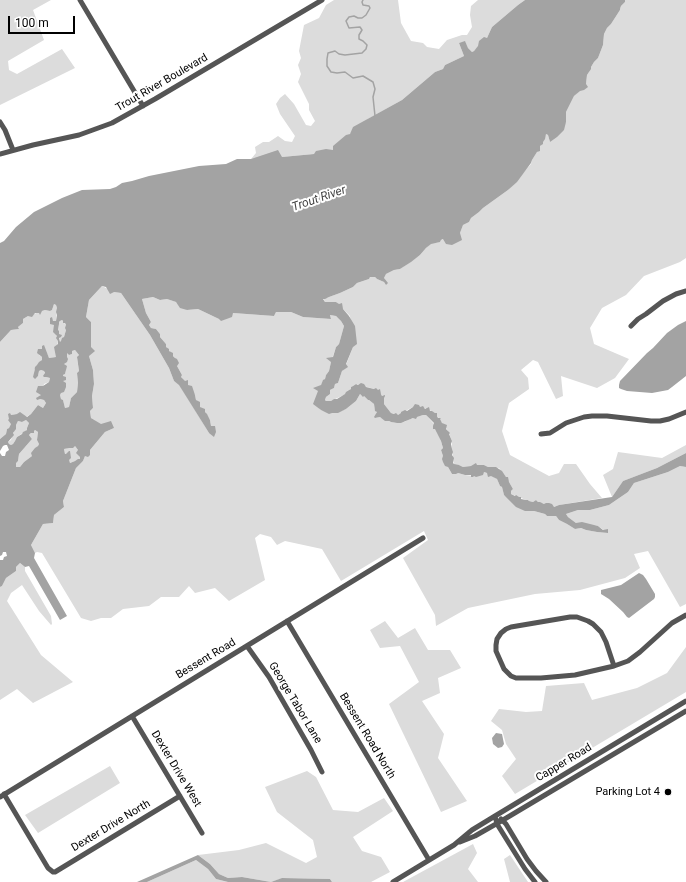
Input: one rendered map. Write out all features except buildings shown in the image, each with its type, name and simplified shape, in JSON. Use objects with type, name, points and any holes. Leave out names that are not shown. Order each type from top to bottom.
[{"type":"street","points":[[80,0],[143,106]]},
{"type":"street","name":"Trout River Boulevard","points":[[0,154],[67,138],[112,123],[322,0]]},
{"type":"street","points":[[0,122],[13,150]]},
{"type":"street","points":[[631,326],[662,301],[686,291]]},
{"type":"street","points":[[541,434],[550,433],[566,423],[584,417],[607,416],[660,421],[686,412]]},
{"type":"street","name":"Bessent Road","points":[[2,795],[423,538]]},
{"type":"street","points":[[614,666],[601,632],[588,621],[577,617],[511,627],[501,633],[497,639],[496,651],[504,669],[511,676],[516,678],[541,678],[568,676],[614,666],[634,657],[672,623],[686,615]]},
{"type":"street","name":"Bessent Road North","points":[[287,622],[429,860]]},
{"type":"street","name":"George Tabor Lane","points":[[247,646],[269,677],[312,750],[322,772]]},
{"type":"street","name":"Capper Road","points":[[454,845],[472,830],[686,701]]},
{"type":"street","name":"Capper Road","points":[[393,882],[454,845],[497,824],[686,710]]},
{"type":"street","name":"Dexter Drive West","points":[[132,716],[202,833]]},
{"type":"street","name":"Dexter Drive North","points":[[2,795],[52,872],[58,871],[180,796]]},
{"type":"street","points":[[495,816],[503,820],[527,859],[546,882]]},
{"type":"street","points":[[495,816],[497,824],[524,870],[535,882]]},
{"type":"shaded area","points":[[0,0],[51,0],[33,10],[44,40],[8,61],[9,70],[17,74],[62,49],[75,68],[0,105]]},
{"type":"shaded area","points":[[334,0],[398,0],[401,23],[411,41],[423,43],[427,47],[439,49],[447,40],[462,35],[467,35],[472,27],[470,15],[471,6],[478,0],[525,0],[492,27],[487,38],[474,51],[472,52],[468,48],[465,42],[459,43],[464,56],[445,65],[443,69],[435,72],[402,100],[368,119],[333,150],[314,154],[251,159],[256,153],[255,147],[263,142],[269,142],[278,136],[285,141],[292,142],[295,136],[280,114],[276,104],[285,94],[294,104],[306,125],[311,126],[315,121],[309,110],[309,104],[298,82],[301,74],[298,65],[301,58],[299,51],[304,25],[319,18],[326,5]]},
{"type":"shaded area","points":[[625,0],[686,0],[686,258],[680,262],[644,276],[626,295],[602,308],[590,328],[594,344],[629,359],[615,378],[597,388],[561,376],[563,396],[556,399],[538,362],[533,360],[521,370],[528,378],[529,389],[509,403],[502,431],[510,455],[549,476],[559,473],[564,464],[576,464],[602,498],[554,507],[536,500],[533,502],[529,501],[511,494],[513,489],[499,468],[484,465],[463,467],[454,465],[452,441],[448,431],[435,413],[429,410],[422,407],[413,407],[398,415],[391,413],[384,404],[384,398],[378,390],[356,384],[351,387],[346,394],[331,401],[326,401],[326,397],[330,394],[330,390],[334,388],[335,384],[338,383],[342,371],[347,367],[346,365],[353,347],[350,316],[336,302],[325,302],[323,298],[340,293],[353,287],[357,283],[369,279],[370,277],[375,277],[384,282],[386,285],[384,278],[386,274],[400,269],[420,255],[431,243],[440,242],[441,240],[460,233],[463,225],[469,222],[471,218],[483,208],[508,190],[531,164],[537,152],[540,150],[540,146],[546,134],[548,135],[550,142],[566,122],[566,112],[574,96],[586,84],[587,75],[598,58],[603,45],[604,34]]},
{"type":"shaded area","points":[[102,286],[114,292],[121,293],[150,335],[169,368],[174,381],[179,384],[209,433],[211,426],[210,420],[200,407],[195,395],[181,377],[182,375],[175,358],[166,347],[166,344],[160,337],[160,334],[156,329],[151,328],[149,325],[151,322],[146,313],[142,299],[153,297],[160,300],[167,299],[176,302],[187,310],[198,309],[219,319],[233,313],[274,316],[276,312],[291,312],[303,317],[331,319],[330,315],[336,316],[344,326],[329,371],[318,391],[318,407],[321,410],[336,413],[346,409],[356,401],[360,394],[374,404],[377,412],[375,418],[380,417],[397,423],[426,415],[434,424],[443,448],[441,450],[443,456],[452,474],[458,473],[474,476],[484,472],[487,473],[497,479],[502,487],[504,495],[525,510],[545,514],[547,516],[556,516],[559,520],[575,529],[581,528],[608,533],[598,526],[576,523],[566,514],[578,510],[590,510],[609,505],[628,492],[634,483],[668,472],[680,466],[686,467],[686,604],[680,607],[648,551],[634,554],[640,568],[625,578],[580,590],[535,594],[468,608],[436,626],[435,615],[403,558],[428,540],[424,531],[341,581],[322,549],[285,541],[277,545],[271,537],[260,534],[255,538],[265,580],[229,601],[215,588],[195,593],[189,586],[179,597],[161,597],[149,606],[123,609],[111,618],[101,618],[91,621],[81,618],[42,553],[35,553],[31,545],[43,524],[53,523],[54,515],[64,507],[63,501],[76,468],[105,432],[114,428],[101,425],[91,418],[90,411],[93,408],[92,396],[94,384],[93,370],[89,356],[91,347],[91,322],[86,317],[89,300]]},
{"type":"shaded area","points":[[54,304],[57,308],[56,322],[50,318],[54,325],[58,341],[56,357],[49,358],[44,347],[39,355],[42,357],[42,360],[34,370],[34,378],[38,376],[39,371],[41,370],[44,371],[46,377],[50,378],[49,382],[44,384],[39,397],[46,403],[43,408],[38,405],[31,414],[26,417],[17,414],[11,415],[11,424],[7,429],[6,434],[0,439],[0,342],[11,330],[19,329],[18,327],[23,323],[23,319],[45,310],[50,311],[52,310]]},
{"type":"shaded area","points":[[62,320],[66,325],[66,330],[64,337],[60,342],[58,330],[59,322]]},
{"type":"shaded area","points":[[75,350],[79,355],[77,358],[79,371],[77,373],[77,392],[71,398],[69,407],[65,408],[60,395],[63,375],[65,374],[66,369],[64,364],[67,357],[67,352],[69,355]]},
{"type":"shaded area","points":[[26,420],[29,423],[27,430],[17,437],[13,444],[9,444],[8,442],[11,440],[18,421],[22,422]]},
{"type":"shaded area","points":[[35,430],[38,432],[38,446],[32,456],[20,467],[16,467],[19,454],[32,439],[29,435]]},
{"type":"shaded area","points":[[686,445],[686,453],[657,468],[623,481],[612,497],[603,475],[613,469],[618,452],[662,458]]},
{"type":"shaded area","points":[[75,446],[78,450],[80,459],[70,463],[64,449]]},
{"type":"shaded area","points":[[20,563],[25,567],[25,571],[51,616],[52,624],[51,625],[39,611],[22,585],[11,593],[7,601],[41,655],[73,682],[33,703],[17,689],[0,700],[0,587],[6,578],[16,571],[16,567]]},
{"type":"shaded area","points":[[385,621],[398,638],[415,628],[428,650],[450,650],[461,668],[438,678],[440,693],[422,701],[444,734],[438,758],[467,801],[441,812],[389,704],[419,682],[400,646],[380,648],[370,630]]},
{"type":"shaded area","points":[[686,647],[686,692],[515,794],[502,776],[516,759],[506,744],[502,730],[491,721],[499,709],[526,712],[542,711],[546,686],[584,683],[592,700],[637,688],[667,673]]},
{"type":"shaded area","points":[[110,766],[120,783],[38,833],[25,815]]},
{"type":"shaded area","points":[[307,771],[316,777],[333,810],[358,812],[384,798],[393,811],[353,837],[362,851],[381,857],[390,872],[371,882],[332,882],[330,879],[283,878],[271,882],[242,877],[228,878],[219,874],[210,864],[198,855],[239,850],[266,843],[306,863],[317,857],[313,840],[277,812],[265,787]]},
{"type":"shaded area","points":[[473,844],[477,853],[468,869],[478,882],[403,882]]},
{"type":"shaded area","points":[[510,855],[528,882],[510,882],[504,859]]},
{"type":"shaded area","points":[[196,860],[208,869],[216,879],[228,882],[147,882]]},
{"type":"water","name":"Trout River","points":[[525,0],[625,0],[604,34],[603,45],[598,58],[587,75],[586,84],[588,87],[574,96],[566,112],[564,130],[550,142],[548,135],[546,134],[543,144],[540,146],[540,151],[537,152],[517,182],[471,218],[469,222],[463,225],[460,233],[462,240],[452,245],[446,244],[443,239],[440,242],[431,244],[411,262],[400,269],[386,274],[384,278],[388,283],[386,285],[384,282],[375,277],[370,277],[369,279],[357,283],[353,287],[323,299],[325,302],[342,303],[343,309],[355,326],[357,344],[353,347],[346,364],[348,367],[342,371],[338,383],[335,384],[334,388],[330,390],[330,394],[325,400],[331,401],[337,399],[351,389],[351,387],[361,383],[366,387],[376,388],[378,390],[380,389],[382,396],[385,395],[384,404],[391,413],[396,413],[398,415],[405,410],[407,411],[415,404],[419,405],[420,407],[423,406],[425,409],[429,407],[430,411],[437,413],[438,418],[441,418],[442,423],[447,425],[446,429],[450,433],[449,434],[452,441],[451,444],[454,464],[463,467],[471,466],[476,463],[477,465],[496,467],[502,471],[506,477],[508,477],[513,489],[511,494],[521,497],[521,499],[533,502],[536,500],[544,504],[549,503],[554,507],[612,497],[623,481],[657,468],[686,453],[686,467],[680,466],[668,472],[634,483],[628,492],[609,505],[590,510],[578,510],[566,514],[576,523],[582,522],[598,526],[603,530],[608,529],[608,533],[581,528],[575,529],[559,520],[556,516],[547,516],[545,514],[534,511],[525,511],[516,507],[504,495],[502,487],[497,479],[491,476],[488,477],[487,473],[484,472],[483,475],[476,477],[458,473],[452,474],[443,462],[441,450],[443,448],[435,429],[433,429],[434,423],[426,415],[401,423],[385,421],[380,417],[375,418],[374,417],[377,412],[375,411],[374,404],[360,394],[356,401],[338,413],[329,414],[313,404],[318,391],[313,388],[321,385],[329,371],[331,362],[326,358],[333,357],[336,347],[339,344],[344,326],[336,316],[330,315],[331,319],[303,317],[291,312],[276,312],[274,316],[233,313],[232,317],[221,321],[198,309],[187,310],[180,308],[176,302],[167,299],[160,300],[153,297],[142,299],[146,313],[151,322],[149,325],[151,328],[156,329],[166,344],[166,347],[177,359],[179,363],[177,366],[182,375],[181,377],[185,381],[188,380],[188,385],[192,386],[196,400],[200,402],[200,407],[205,409],[211,426],[215,426],[216,432],[214,437],[209,433],[179,385],[174,381],[169,368],[150,335],[121,293],[114,292],[110,294],[106,287],[102,286],[89,300],[86,317],[91,322],[91,347],[95,351],[89,356],[93,370],[94,384],[92,396],[93,408],[90,411],[91,418],[101,424],[111,421],[114,428],[105,432],[90,450],[90,455],[88,457],[85,456],[83,461],[76,468],[63,501],[64,507],[54,515],[53,523],[43,524],[31,545],[35,553],[34,558],[67,616],[60,620],[29,566],[25,567],[20,563],[16,567],[16,571],[6,578],[0,587],[0,560],[3,560],[4,557],[7,556],[6,552],[3,552],[0,556],[0,453],[2,456],[5,456],[6,452],[9,450],[7,445],[5,445],[0,451],[0,439],[6,434],[7,429],[11,424],[8,420],[8,414],[17,414],[20,412],[27,417],[38,405],[43,408],[46,403],[44,400],[37,400],[36,398],[41,395],[36,392],[38,386],[43,386],[49,382],[50,378],[44,377],[43,376],[45,373],[41,370],[35,379],[33,377],[35,367],[42,360],[42,357],[37,353],[38,349],[42,349],[42,346],[44,345],[49,358],[56,357],[54,347],[58,344],[58,341],[56,338],[57,336],[53,332],[54,325],[50,324],[50,318],[52,317],[53,321],[56,321],[57,308],[54,304],[52,310],[50,311],[45,310],[42,311],[40,315],[39,313],[35,313],[32,317],[28,316],[23,319],[23,323],[18,327],[19,329],[11,330],[0,342],[0,243],[4,241],[16,227],[34,212],[82,190],[110,189],[122,183],[149,176],[199,166],[226,164],[237,159],[251,159],[278,150],[282,157],[314,154],[316,151],[326,149],[333,150],[333,146],[346,135],[350,134],[353,127],[402,100],[435,72],[443,69],[445,65],[464,56],[459,43],[465,41],[468,48],[472,52],[474,51],[478,46],[479,41],[484,37],[487,38],[492,27]],"holes":[[[62,320],[66,325],[64,337],[60,342],[59,338],[62,335],[59,334],[58,330],[59,322]],[[75,350],[79,355],[77,357],[79,371],[77,373],[77,392],[71,398],[69,407],[65,408],[60,395],[64,392],[66,387],[66,383],[63,381],[66,380],[66,377],[63,375],[65,374],[67,366],[64,364],[68,359],[67,353],[69,355],[72,354],[72,351]],[[26,420],[29,423],[27,430],[17,437],[13,444],[9,444],[8,442],[14,435],[13,433],[16,429],[18,421],[22,422]],[[35,430],[38,432],[38,446],[31,453],[32,456],[20,467],[16,467],[19,454],[32,439],[29,435],[34,433]],[[75,446],[78,450],[76,453],[80,459],[70,463],[70,451],[65,454],[64,449],[73,448]]]},
{"type":"water","points":[[686,321],[686,376],[668,390],[652,393],[627,391],[619,388],[620,381],[667,333]]},
{"type":"water","points":[[639,573],[646,579],[655,594],[655,597],[629,618],[609,599],[601,594],[601,590],[621,585]]},
{"type":"water","points":[[496,733],[502,734],[504,744],[502,747],[498,748],[493,744],[492,738]]},
{"type":"water","points":[[198,855],[210,864],[219,874],[228,878],[242,877],[271,882],[228,882],[216,879],[208,869],[196,860],[147,882],[137,882]]},
{"type":"water","points":[[282,878],[330,879],[332,882],[271,882]]},
{"type":"waterway","points":[[363,0],[363,5],[369,6],[370,8],[366,15],[362,18],[354,16],[349,17],[346,21],[349,28],[360,27],[362,30],[359,35],[359,39],[367,45],[366,49],[362,53],[345,55],[339,54],[335,51],[328,53],[327,66],[331,72],[345,72],[353,78],[363,76],[373,82],[375,89],[373,97],[375,116]]},
{"type":"place","name":"Parking Lot 4","points":[[668,792]]}]
